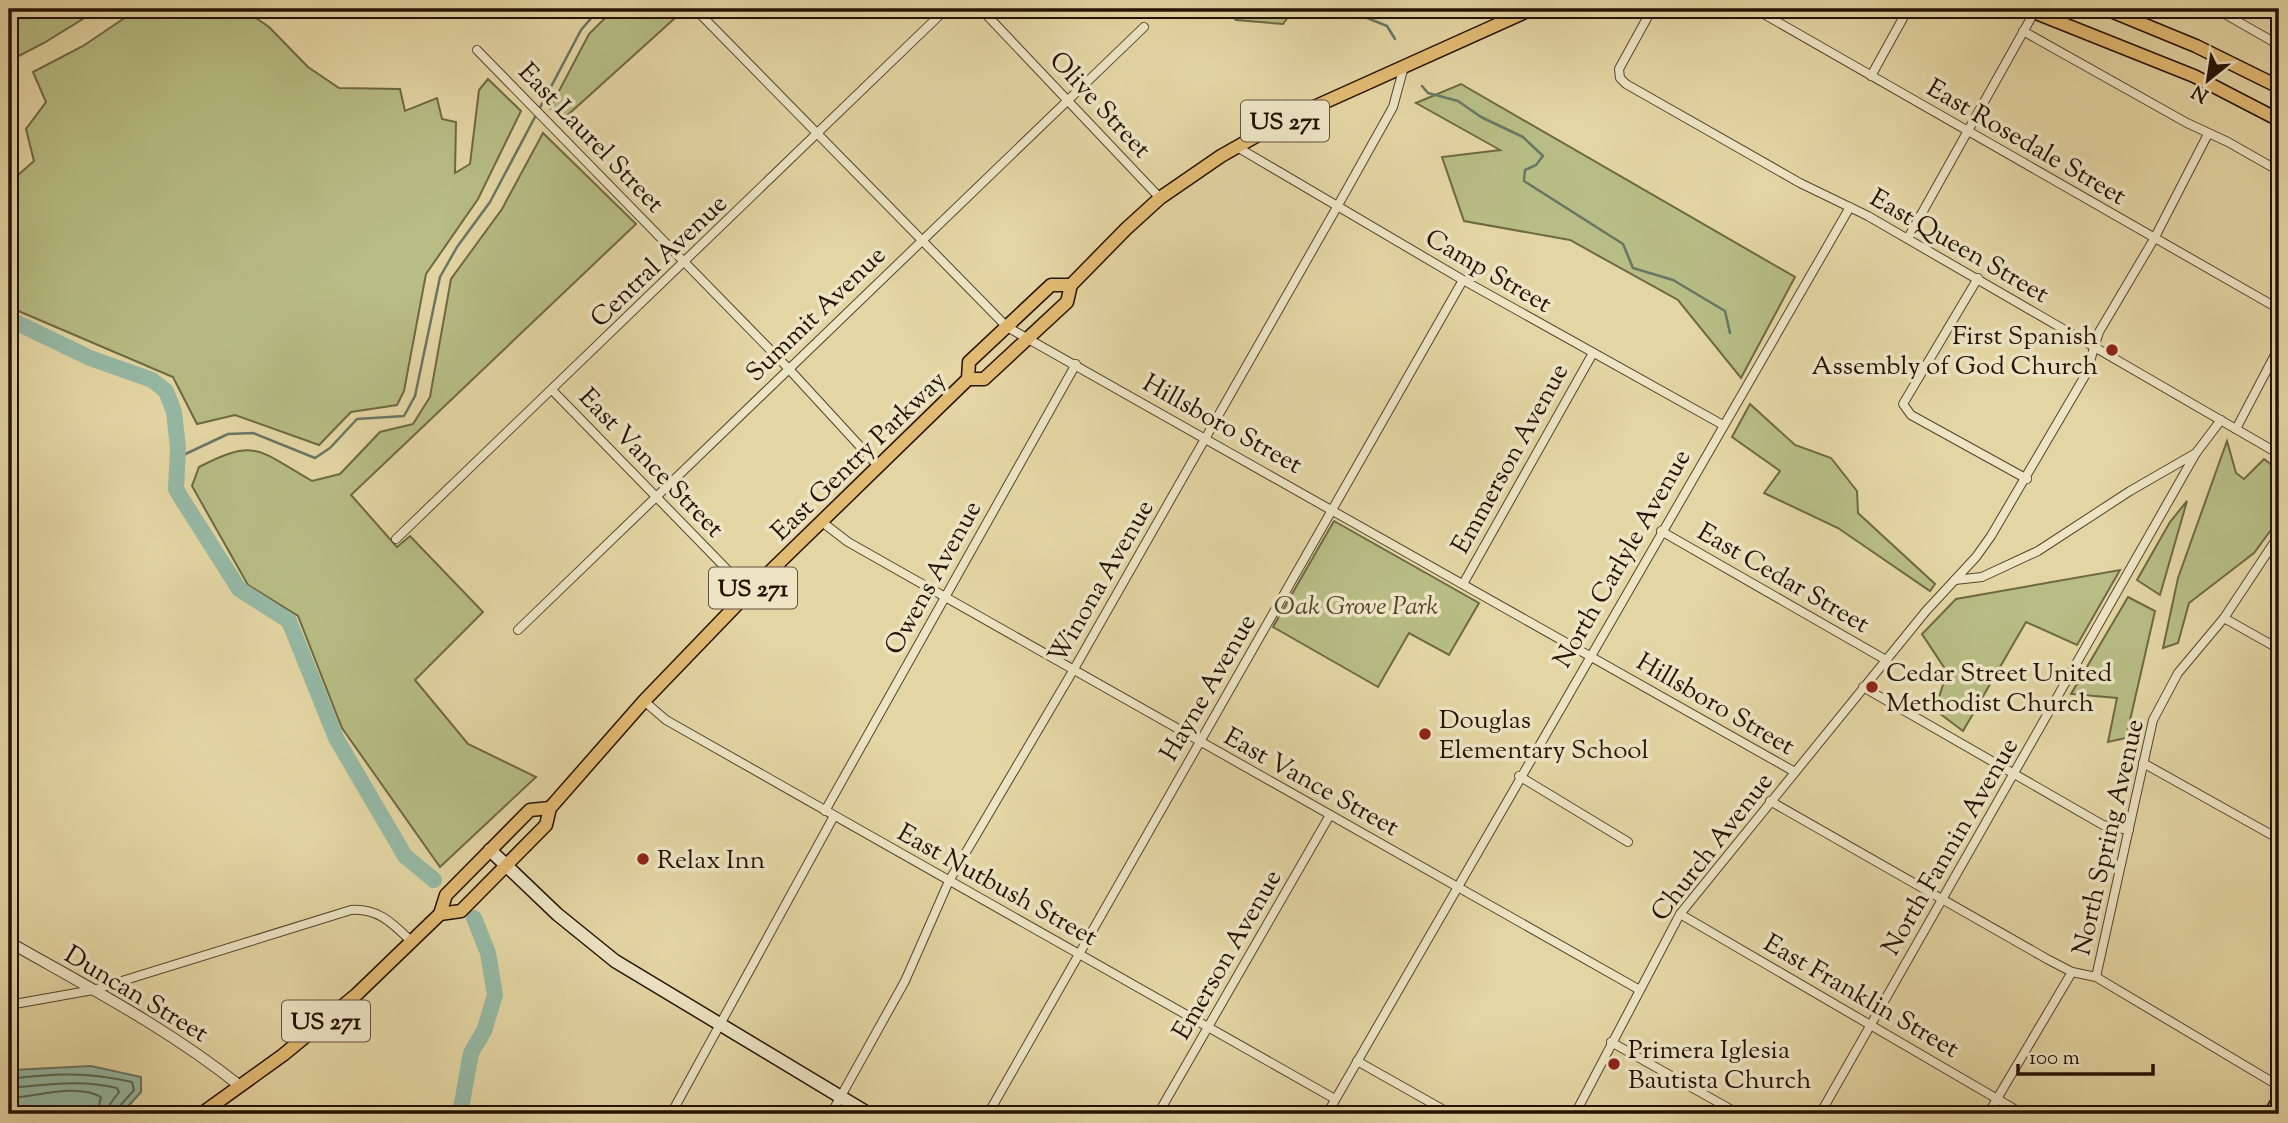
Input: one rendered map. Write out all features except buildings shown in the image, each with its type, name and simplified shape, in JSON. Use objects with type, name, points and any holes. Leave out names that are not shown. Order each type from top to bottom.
[{"type":"main road","name":"East Gentry Parkway","points":[[968,379],[984,379],[1030,337],[1067,302],[1071,285],[1160,198],[1237,147],[1293,117],[1532,9]]},
{"type":"main road","points":[[2106,9],[2196,46],[2279,87]]},
{"type":"main road","points":[[2032,10],[2194,76],[2279,120]]},
{"type":"main road","name":"East Gentry Parkway","points":[[440,914],[461,911],[546,825],[550,808],[644,701],[749,592],[968,379],[969,362],[1051,285],[1071,285]]},
{"type":"main road","name":"East Gentry Parkway","points":[[201,1114],[356,995],[440,914],[446,895],[530,810],[550,808]]},
{"type":"main road","points":[[490,850],[601,951],[719,1026],[869,1114]]},
{"type":"main road","points":[[2270,1114],[2279,1099]]},
{"type":"street","name":"Central Avenue","points":[[396,539],[946,9]]},
{"type":"street","name":"Olive Street","points":[[981,9],[1160,198]]},
{"type":"street","name":"East Queen Street","points":[[1652,9],[1620,66],[1619,75],[1626,84],[1800,183],[1908,238],[2279,454]]},
{"type":"street","name":"East Rosedale Street","points":[[1755,9],[2279,309]]},
{"type":"street","points":[[1871,76],[1908,9]]},
{"type":"street","points":[[2217,9],[2276,43],[2279,28]]},
{"type":"street","points":[[1908,238],[2023,31],[2032,10]]},
{"type":"street","name":"Hillsboro Street","points":[[702,16],[1007,327],[1030,337],[1795,772]]},
{"type":"street","name":"Summit Avenue","points":[[517,630],[1144,27]]},
{"type":"street","points":[[2023,31],[2279,171]]},
{"type":"street","name":"East Laurel Street","points":[[477,50],[788,368],[879,467]]},
{"type":"street","name":"Winona Avenue","points":[[831,1114],[905,981],[949,881],[1074,669],[1392,107],[1403,69]]},
{"type":"street","name":"Church Avenue","points":[[1575,1114],[1679,914],[1863,687],[1991,536],[2027,479],[2086,374],[2099,332],[2154,239],[2208,134]]},
{"type":"street","name":"Camp Street","points":[[1237,147],[1463,280],[1723,425]]},
{"type":"street","name":"North Carlyle Avenue","points":[[1326,1114],[1850,207]]},
{"type":"street","points":[[1978,278],[1903,404],[1911,415],[2027,479]]},
{"type":"street","name":"Hayne Avenue","points":[[988,1114],[1463,280]]},
{"type":"street","points":[[2236,429],[2279,347]]},
{"type":"street","name":"Emmerson Avenue","points":[[1463,584],[1592,353]]},
{"type":"street","name":"Owens Avenue","points":[[825,811],[1076,364]]},
{"type":"street","name":"East Vance Street","points":[[553,390],[749,592]]},
{"type":"street","points":[[1955,580],[1982,578],[2038,551],[2130,491],[2196,453],[2221,420]]},
{"type":"street","name":"North Fannin Avenue","points":[[1820,1114],[2196,453]]},
{"type":"street","name":"East Vance Street","points":[[822,522],[848,542],[1638,989]]},
{"type":"street","name":"East Cedar Street","points":[[1661,531],[1886,660]]},
{"type":"street","name":"North Spring Avenue","points":[[2096,978],[2153,720],[2178,673],[2224,618],[2279,535]]},
{"type":"street","points":[[2224,618],[2279,649]]},
{"type":"street","points":[[1863,687],[2103,825],[2129,830]]},
{"type":"street","name":"East Nutbush Street","points":[[644,701],[666,720],[1335,1099]]},
{"type":"street","points":[[2143,763],[2279,839]]},
{"type":"street","points":[[1520,776],[1628,842]]},
{"type":"street","points":[[1770,801],[2072,972],[2096,978],[2279,1086]]},
{"type":"street","name":"Emerson Avenue","points":[[1158,1114],[1330,815]]},
{"type":"street","points":[[671,1114],[834,816]]},
{"type":"street","points":[[9,1005],[93,990],[351,910],[367,909],[382,915],[412,942]]},
{"type":"street","name":"East Franklin Street","points":[[1679,914],[1998,1097],[2023,1114]]},
{"type":"street","name":"Duncan Street","points":[[9,942],[198,1053],[240,1086]]},
{"type":"street","name":"North Spring Avenue","points":[[1988,1114],[2072,972]]},
{"type":"street","points":[[1611,1042],[1739,1114]]},
{"type":"street","points":[[1357,1061],[1451,1114]]},
{"type":"green space","points":[[9,9],[99,9],[9,61]]},
{"type":"green space","points":[[138,9],[243,9],[269,27],[308,67],[339,88],[400,89],[405,111],[437,98],[442,119],[456,122],[455,173],[470,164],[479,90],[488,79],[521,111],[478,199],[426,274],[404,391],[397,405],[351,412],[319,445],[235,415],[197,424],[173,377],[9,307],[9,183],[34,161],[26,129],[46,102],[33,72],[83,46]]},
{"type":"green space","points":[[614,9],[685,9],[561,121],[550,108],[589,34]]},
{"type":"green space","points":[[1224,9],[1294,9],[1283,24],[1236,20]]},
{"type":"green space","points":[[1461,84],[1795,277],[1741,378],[1678,300],[1570,240],[1464,221],[1442,157],[1500,150],[1416,103]]},
{"type":"green space","points":[[543,133],[636,224],[351,495],[397,547],[410,536],[483,612],[415,680],[468,744],[536,777],[440,867],[342,728],[298,616],[248,585],[192,486],[199,467],[234,452],[246,450],[268,455],[312,481],[340,474],[380,432],[413,424],[430,397],[451,279],[502,209]]},
{"type":"green space","points":[[1750,404],[1795,445],[1831,458],[1857,491],[1858,513],[1935,584],[1930,591],[1838,528],[1764,493],[1780,471],[1732,437]]},
{"type":"green space","points":[[2227,441],[2236,473],[2244,479],[2264,459],[2279,471],[2279,519],[2254,553],[2189,603],[2178,643],[2163,648],[2178,578]]},
{"type":"green space","points":[[2187,501],[2160,595],[2137,580],[2170,522]]},
{"type":"green space","name":"Oak Grove Park","points":[[1334,521],[1479,603],[1449,655],[1409,633],[1378,687],[1273,627]]},
{"type":"green space","points":[[2120,570],[2077,645],[2026,622],[1963,731],[1935,710],[1947,672],[1922,634],[1956,599]]},
{"type":"green space","points":[[2128,597],[2155,611],[2126,738],[2108,742],[2117,698],[2071,694]]},
{"type":"water","points":[[91,1066],[141,1077],[141,1092],[121,1114],[9,1114],[9,1075],[13,1070]]},
{"type":"waterway","points":[[177,458],[228,434],[253,433],[315,458],[330,448],[357,419],[404,416],[415,396],[440,277],[457,247],[490,202],[581,30],[599,9]]},
{"type":"waterway","points":[[1345,9],[1387,26],[1395,39]]},
{"type":"waterway","points":[[1422,86],[1428,93],[1458,101],[1481,117],[1523,137],[1543,156],[1536,165],[1525,170],[1524,181],[1623,244],[1633,268],[1673,280],[1725,311],[1730,333]]},
{"type":"waterway","points":[[9,319],[90,358],[152,380],[166,391],[174,412],[178,448],[176,489],[239,589],[289,621],[336,738],[405,856],[434,880]]},
{"type":"waterway","points":[[460,1114],[471,1053],[484,1031],[495,995],[488,953],[474,918]]},
{"type":"waterway","points":[[283,1109],[291,1114]]},
{"type":"place","name":"First Spanish Assembly of God Church","points":[[2112,350]]},
{"type":"place","name":"Cedar Street United Methodist Church","points":[[1872,687]]},
{"type":"place","name":"Douglas Elementary School","points":[[1425,734]]},
{"type":"place","name":"Relax Inn","points":[[643,859]]},
{"type":"place","name":"Primera Iglesia Bautista Church","points":[[1614,1064]]}]
